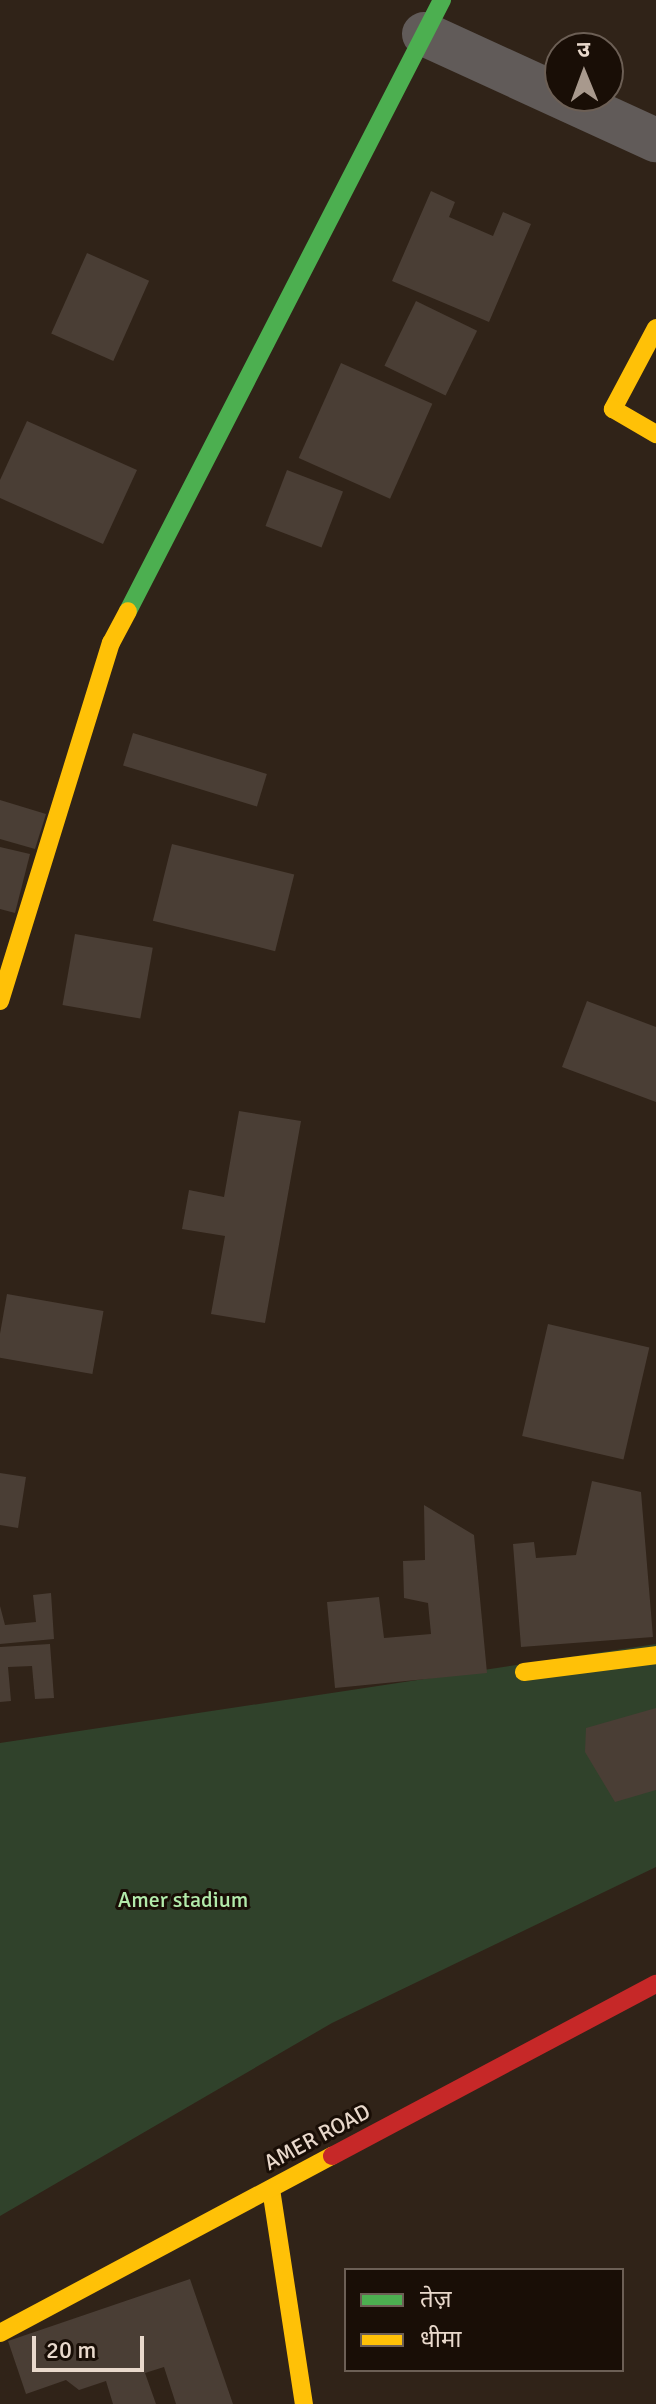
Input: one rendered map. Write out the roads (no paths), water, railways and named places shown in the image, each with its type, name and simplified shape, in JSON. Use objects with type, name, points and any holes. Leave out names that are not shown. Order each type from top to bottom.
[{"type":"street","points":[[0,1001],[111,643],[433,17],[656,140]]},
{"type":"street","points":[[656,328],[613,409],[656,434]]},
{"type":"street","points":[[524,1672],[656,1655]]},
{"type":"street","name":"AMER ROAD","points":[[0,2333],[656,1984]]},
{"type":"street","points":[[271,2189],[304,2404]]},
{"type":"park label","name":"Amer stadium","points":[[183,1900]]}]
